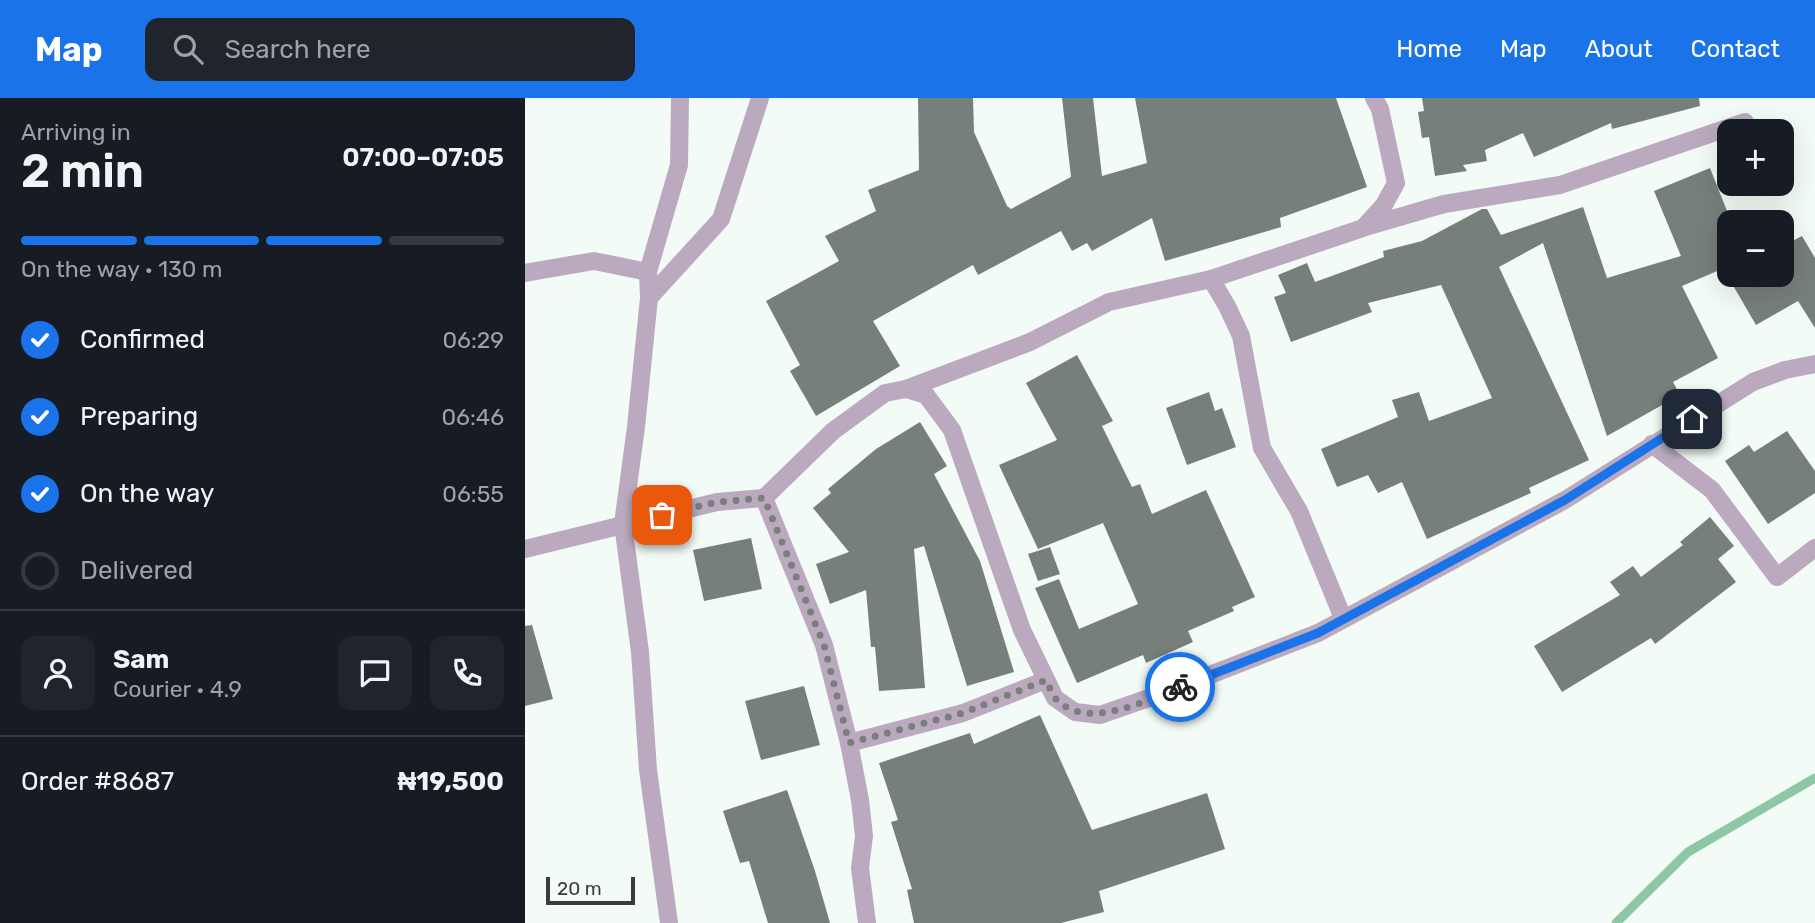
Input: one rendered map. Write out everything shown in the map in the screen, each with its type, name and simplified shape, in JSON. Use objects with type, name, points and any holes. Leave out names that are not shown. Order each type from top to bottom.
[{"type":"street","points":[[669,923],[648,770],[640,652],[623,524],[649,298],[648,272],[679,165],[680,98]]},
{"type":"street","points":[[649,298],[721,219],[760,98]]},
{"type":"street","points":[[1363,228],[1384,205],[1396,183],[1380,109],[1374,98]]},
{"type":"street","points":[[525,549],[717,502],[764,498],[833,431],[885,393],[906,389],[1030,342],[1109,302],[1211,279],[1444,204],[1560,185],[1717,132]]},
{"type":"street","points":[[525,273],[594,261],[648,272]]},
{"type":"street","points":[[1211,279],[1241,336],[1262,448],[1299,511],[1343,618]]},
{"type":"street","points":[[906,389],[926,395],[952,430],[1022,630],[1055,698],[1075,712],[1100,715],[1318,633],[1565,500],[1753,382],[1785,370],[1815,364]]},
{"type":"street","points":[[1652,444],[1712,490],[1777,577],[1815,548]]},
{"type":"street","points":[[764,498],[824,645],[849,743],[864,836],[860,868],[867,923]]},
{"type":"street","points":[[849,743],[963,713],[1046,680]]},
{"type":"building","points":[[918,98],[973,98],[974,132],[1007,206],[1011,209],[1071,177],[1062,98],[1093,98],[1102,176],[1147,163],[1135,98],[1336,98],[1367,187],[1280,218],[1281,227],[1165,261],[1152,218],[1092,251],[1087,243],[1072,251],[1061,231],[978,275],[973,265],[873,321],[900,366],[816,416],[790,371],[800,365],[766,301],[839,261],[825,236],[876,211],[868,190],[919,170]]},
{"type":"building","points":[[1422,98],[1699,98],[1700,106],[1612,129],[1611,123],[1534,157],[1523,133],[1485,150],[1487,161],[1463,165],[1467,171],[1435,176],[1429,137],[1422,138],[1418,112],[1424,111]]},
{"type":"building","points":[[1710,168],[1717,186],[1717,196],[1721,196],[1727,210],[1717,210],[1717,271],[1682,286],[1718,358],[1673,382],[1680,395],[1607,436],[1543,243],[1499,267],[1589,460],[1529,488],[1531,493],[1427,539],[1402,482],[1378,493],[1368,475],[1337,487],[1321,449],[1398,417],[1392,400],[1419,392],[1429,421],[1492,398],[1441,285],[1368,303],[1372,312],[1291,342],[1274,297],[1286,293],[1278,275],[1307,263],[1315,282],[1384,257],[1383,251],[1422,241],[1482,209],[1487,209],[1501,235],[1583,207],[1607,278],[1681,256],[1654,191]]},
{"type":"building","points":[[1802,236],[1815,258],[1815,328],[1798,301],[1756,325],[1734,287],[1794,287],[1794,240]]},
{"type":"building","points":[[1077,355],[1113,421],[1102,426],[1132,487],[1140,484],[1152,514],[1206,490],[1255,597],[1232,607],[1234,611],[1188,631],[1193,642],[1146,663],[1143,655],[1077,683],[1035,588],[1059,579],[1079,629],[1138,604],[1103,523],[1038,549],[999,465],[1057,440],[1026,383]]},
{"type":"building","points":[[1209,392],[1215,411],[1222,408],[1236,447],[1187,465],[1166,408]]},
{"type":"building","points":[[920,422],[947,466],[934,474],[980,561],[1014,672],[967,686],[924,546],[914,549],[925,688],[879,691],[875,647],[871,647],[866,590],[830,604],[816,564],[849,552],[813,508],[831,493],[828,489],[876,449]]},
{"type":"building","points":[[1787,431],[1815,471],[1815,493],[1768,524],[1725,461],[1749,445],[1754,452]]},
{"type":"building","points":[[1710,517],[1734,546],[1718,559],[1736,582],[1655,644],[1651,638],[1562,692],[1534,646],[1620,595],[1610,582],[1633,566],[1641,577],[1683,545],[1680,542]]},
{"type":"building","points":[[751,538],[762,589],[704,601],[693,550]]},
{"type":"building","points":[[1050,547],[1060,574],[1038,581],[1028,554]]},
{"type":"building","points":[[532,625],[553,699],[525,706],[525,626]]},
{"type":"building","points":[[804,686],[820,745],[761,760],[745,701]]},
{"type":"building","points":[[1040,715],[1092,830],[1207,793],[1225,849],[1099,891],[1104,912],[1061,923],[914,923],[907,890],[912,889],[891,822],[898,820],[879,763],[970,733],[974,744]]},
{"type":"building","points":[[787,790],[830,923],[768,923],[749,861],[740,863],[723,811]]},
{"type":"waterway","points":[[1616,923],[1688,852],[1815,778]]},
{"type":"way so far","points":[[662,515],[717,502],[764,498],[824,645],[849,743],[963,713],[1046,680],[1055,698],[1075,712],[1100,715],[1180,687]]},
{"type":"route","points":[[1180,687],[1318,633],[1565,500],[1692,419]]}]
